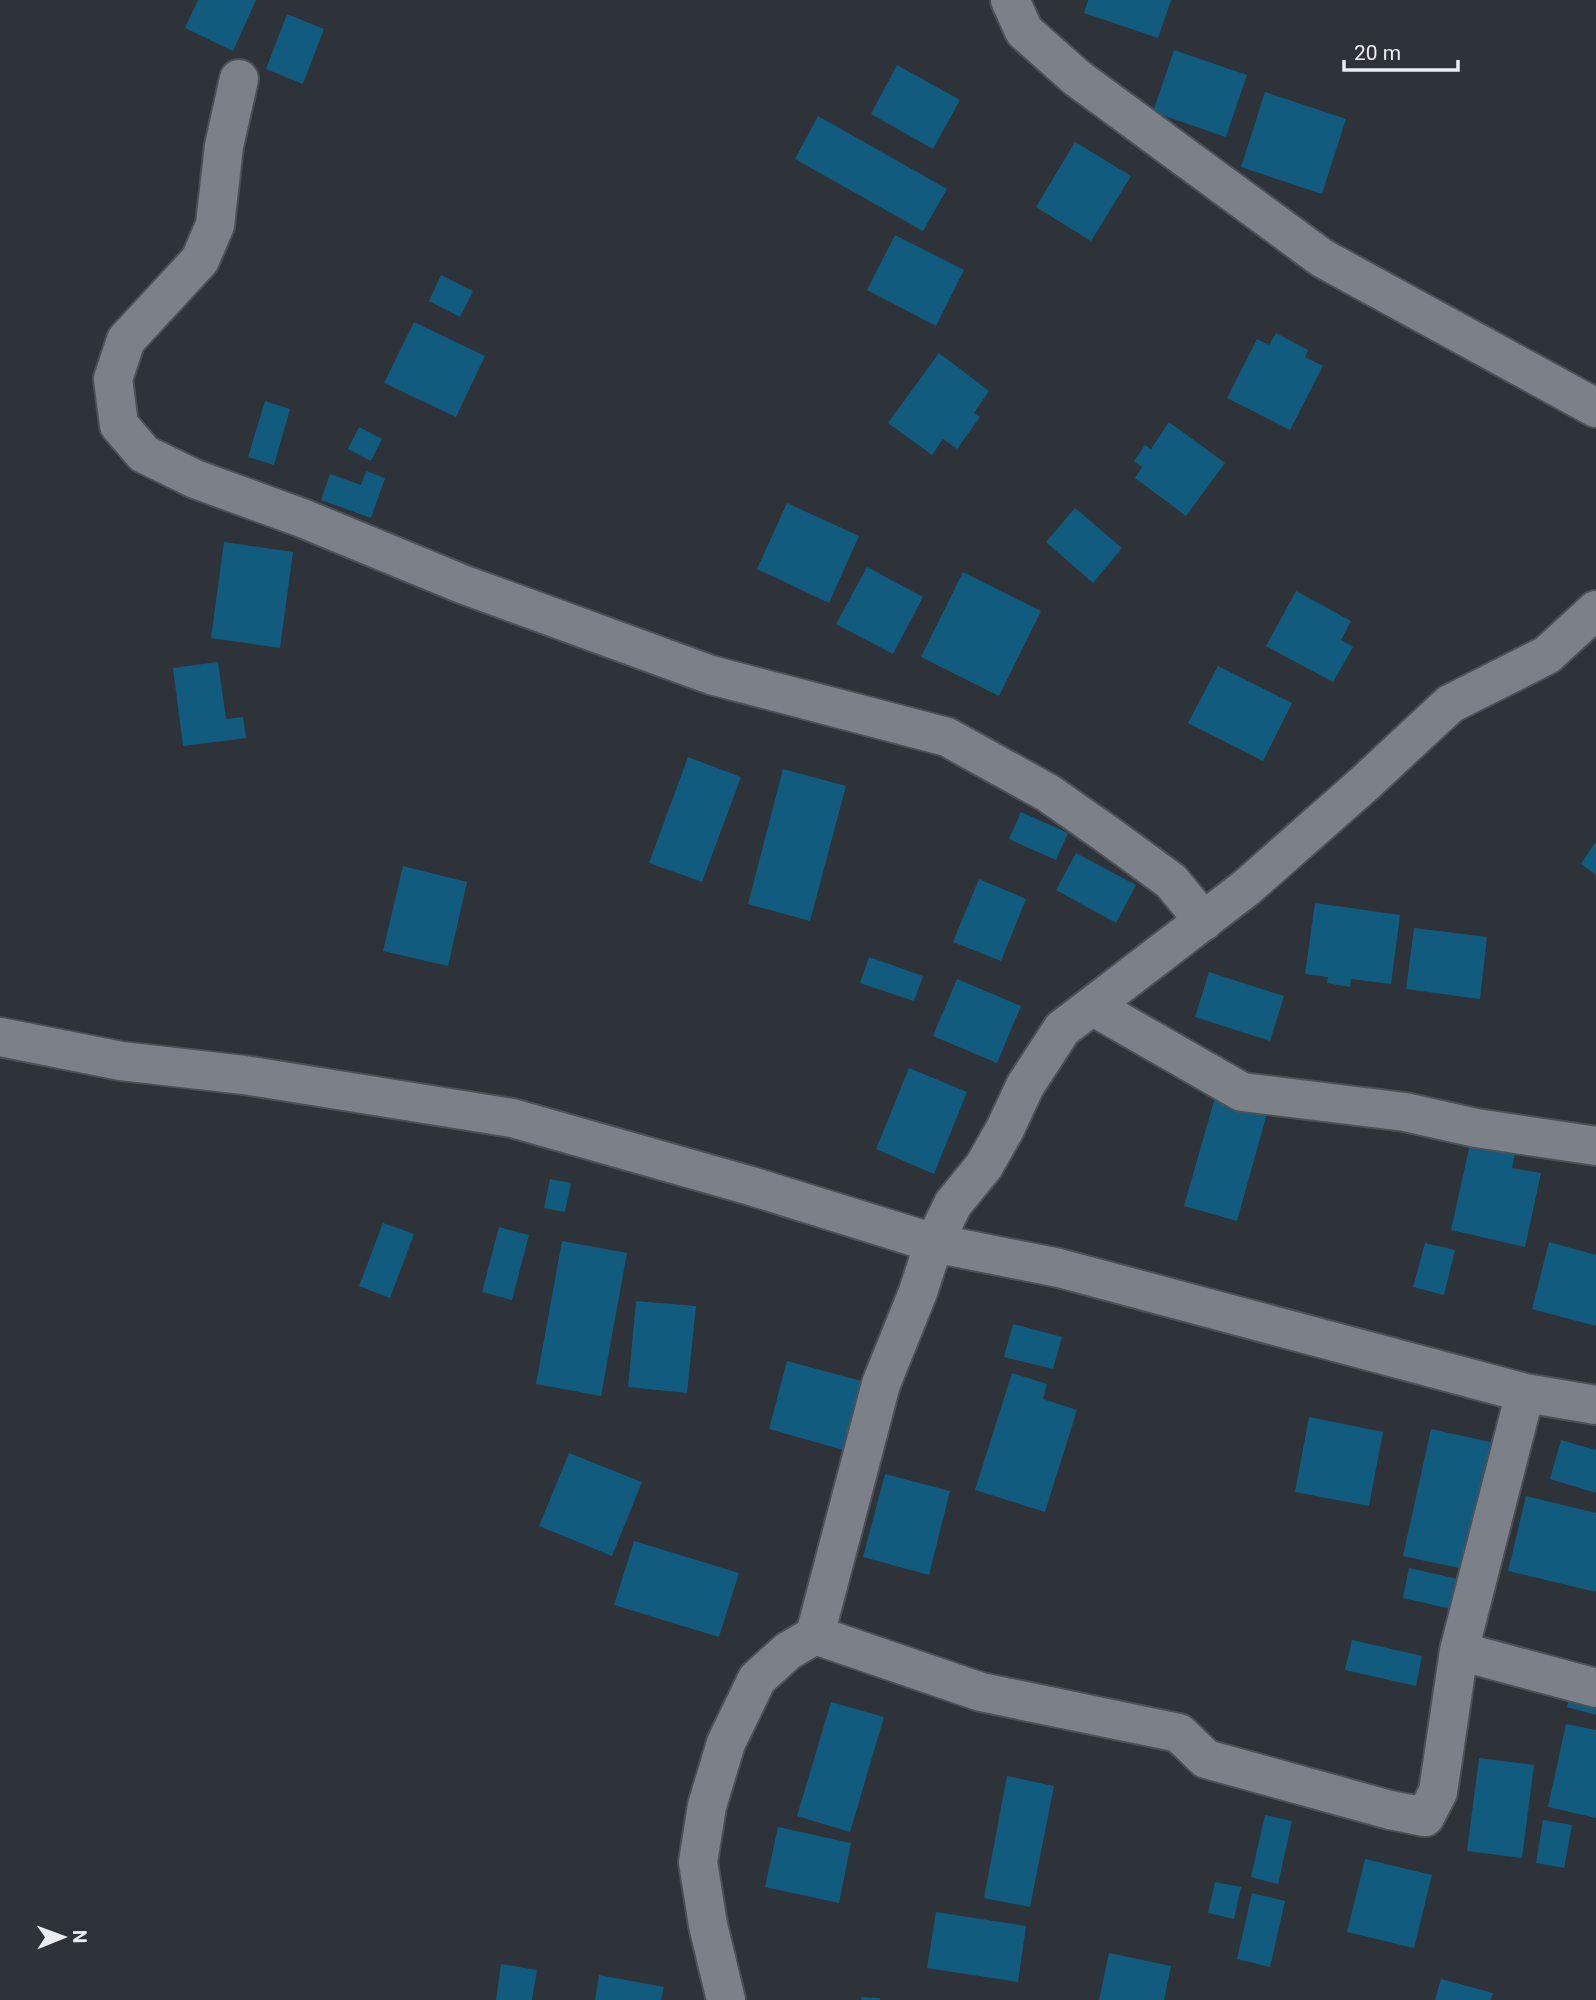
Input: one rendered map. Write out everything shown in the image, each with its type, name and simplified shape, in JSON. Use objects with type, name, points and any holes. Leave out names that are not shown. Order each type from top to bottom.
[{"type":"street","points":[[1010,0],[1024,31],[1077,78],[1322,258],[1596,408]]},
{"type":"street","points":[[239,79],[225,146],[215,225],[200,260],[127,340],[113,379],[119,425],[144,454],[195,479],[302,518],[462,584],[711,675],[947,737],[1048,793],[1108,835],[1171,881],[1205,921]]},
{"type":"street","points":[[726,2000],[708,1926],[698,1862],[707,1806],[726,1743],[757,1679],[788,1651],[815,1635],[881,1384],[918,1292],[934,1243],[953,1204],[984,1166],[1025,1086],[1062,1029],[1149,960],[1205,921],[1354,793],[1450,704],[1547,655],[1596,610]]},
{"type":"street","points":[[1092,1006],[1242,1092],[1405,1112],[1476,1128],[1596,1146]]},
{"type":"street","points":[[0,1037],[121,1060],[244,1075],[512,1118],[751,1186],[934,1243],[1059,1268],[1525,1393],[1596,1405]]},
{"type":"street","points":[[815,1635],[981,1692],[1179,1733],[1206,1759],[1390,1810],[1425,1817],[1438,1792],[1459,1651],[1525,1393]]},
{"type":"street","points":[[1459,1651],[1596,1688]]},
{"type":"building","points":[[198,0],[256,0],[233,51],[185,28]]},
{"type":"building","points":[[1088,0],[1171,0],[1158,38],[1084,13]]},
{"type":"building","points":[[287,14],[324,29],[303,84],[266,69]]},
{"type":"building","points":[[1174,50],[1247,75],[1226,137],[1153,112]]},
{"type":"building","points":[[897,65],[960,100],[933,149],[871,114]]},
{"type":"building","points":[[1265,92],[1346,119],[1322,194],[1241,167]]},
{"type":"building","points":[[818,116],[947,189],[923,231],[795,159]]},
{"type":"building","points":[[1075,142],[1131,176],[1091,241],[1036,207]]},
{"type":"building","points":[[895,235],[964,270],[936,326],[867,290]]},
{"type":"building","points":[[441,275],[473,291],[460,317],[429,301]]},
{"type":"building","points":[[414,322],[485,356],[456,417],[384,383]]},
{"type":"building","points":[[1276,333],[1308,350],[1305,357],[1323,366],[1290,430],[1227,398],[1257,339],[1269,345]]},
{"type":"building","points":[[939,353],[989,391],[974,413],[980,417],[957,449],[943,439],[932,455],[888,423]]},
{"type":"building","points":[[265,401],[290,409],[274,465],[248,457]]},
{"type":"building","points":[[1169,422],[1225,463],[1186,516],[1135,478],[1142,467],[1134,461],[1145,445],[1151,449]]},
{"type":"building","points":[[359,427],[382,439],[371,461],[348,449]]},
{"type":"building","points":[[366,471],[385,478],[371,518],[321,500],[330,474],[361,485]]},
{"type":"building","points":[[787,503],[859,536],[829,603],[757,569]]},
{"type":"building","points":[[1075,508],[1122,548],[1093,583],[1046,542]]},
{"type":"building","points":[[224,542],[293,552],[280,648],[211,638]]},
{"type":"building","points":[[867,567],[923,597],[893,654],[836,624]]},
{"type":"building","points":[[963,572],[1041,611],[999,696],[921,657]]},
{"type":"building","points":[[1296,591],[1351,621],[1341,640],[1353,647],[1333,682],[1266,646]]},
{"type":"building","points":[[218,662],[226,719],[243,717],[246,738],[183,746],[173,668]]},
{"type":"building","points":[[1218,666],[1292,703],[1263,761],[1188,723]]},
{"type":"building","points":[[688,757],[741,777],[702,882],[649,863]]},
{"type":"building","points":[[783,769],[846,786],[810,921],[748,904]]},
{"type":"building","points":[[1021,812],[1068,833],[1056,860],[1009,839]]},
{"type":"building","points":[[1596,841],[1596,875],[1581,864]]},
{"type":"building","points":[[1076,853],[1136,885],[1116,923],[1056,890]]},
{"type":"building","points":[[403,866],[467,882],[448,966],[383,951]]},
{"type":"building","points":[[979,879],[1026,899],[1001,961],[953,942]]},
{"type":"building","points":[[1315,903],[1400,915],[1391,984],[1351,979],[1350,987],[1327,983],[1328,977],[1305,974]]},
{"type":"building","points":[[1414,928],[1487,937],[1480,999],[1406,989]]},
{"type":"building","points":[[869,957],[923,976],[914,1001],[860,983]]},
{"type":"building","points":[[1209,972],[1284,996],[1270,1041],[1195,1017]]},
{"type":"building","points":[[957,979],[1021,1006],[997,1063],[933,1036]]},
{"type":"building","points":[[909,1068],[967,1092],[934,1174],[876,1149]]},
{"type":"building","points":[[1216,1094],[1268,1110],[1237,1221],[1184,1206]]},
{"type":"building","points":[[1470,1144],[1515,1154],[1512,1168],[1541,1173],[1525,1247],[1451,1230]]},
{"type":"building","points":[[550,1179],[571,1183],[565,1212],[544,1208]]},
{"type":"building","points":[[383,1223],[414,1234],[390,1298],[359,1286]]},
{"type":"building","points":[[499,1227],[529,1235],[512,1300],[482,1292]]},
{"type":"building","points":[[562,1241],[627,1253],[601,1396],[536,1384]]},
{"type":"building","points":[[1549,1242],[1596,1255],[1596,1326],[1532,1309]]},
{"type":"building","points":[[1425,1243],[1455,1250],[1444,1295],[1413,1287]]},
{"type":"building","points":[[636,1301],[696,1306],[687,1393],[628,1387]]},
{"type":"building","points":[[1013,1324],[1062,1337],[1053,1369],[1004,1357]]},
{"type":"building","points":[[787,1361],[865,1382],[847,1451],[769,1429]]},
{"type":"building","points":[[1012,1373],[1047,1384],[1043,1399],[1077,1410],[1045,1512],[975,1490]]},
{"type":"building","points":[[1309,1417],[1383,1432],[1369,1506],[1295,1492]]},
{"type":"building","points":[[1431,1429],[1495,1443],[1468,1570],[1403,1556]]},
{"type":"building","points":[[1561,1440],[1596,1450],[1596,1493],[1550,1479]]},
{"type":"building","points":[[569,1453],[642,1482],[612,1556],[539,1526]]},
{"type":"building","points":[[885,1474],[950,1491],[929,1575],[863,1557]]},
{"type":"building","points":[[1526,1496],[1596,1513],[1596,1592],[1508,1571]]},
{"type":"building","points":[[634,1541],[739,1573],[719,1637],[614,1605]]},
{"type":"building","points":[[1409,1568],[1467,1581],[1460,1611],[1403,1598]]},
{"type":"building","points":[[1352,1640],[1422,1656],[1416,1686],[1345,1670]]},
{"type":"building","points":[[1574,1681],[1596,1687],[1596,1715],[1567,1707]]},
{"type":"building","points":[[831,1702],[884,1717],[850,1832],[797,1816]]},
{"type":"building","points":[[1566,1724],[1596,1730],[1596,1818],[1548,1807]]},
{"type":"building","points":[[1479,1758],[1534,1765],[1522,1858],[1467,1851]]},
{"type":"building","points":[[1007,1776],[1054,1786],[1030,1907],[984,1898]]},
{"type":"building","points":[[1265,1815],[1292,1821],[1278,1884],[1251,1877]]},
{"type":"building","points":[[1543,1820],[1572,1825],[1564,1868],[1536,1863]]},
{"type":"building","points":[[778,1827],[851,1843],[839,1903],[765,1887]]},
{"type":"building","points":[[1365,1859],[1432,1875],[1414,1948],[1347,1932]]},
{"type":"building","points":[[1215,1882],[1241,1887],[1234,1919],[1208,1913]]},
{"type":"building","points":[[1252,1893],[1285,1901],[1270,1967],[1237,1959]]},
{"type":"building","points":[[936,1912],[1026,1926],[1018,1982],[927,1968]]},
{"type":"building","points":[[1109,1953],[1171,1966],[1164,2000],[1099,2000]]},
{"type":"building","points":[[501,1964],[537,1970],[532,2000],[496,2000]]},
{"type":"building","points":[[599,1975],[664,1987],[661,2000],[595,2000]]},
{"type":"building","points":[[1441,1979],[1493,1993],[1491,2000],[1435,2000]]},
{"type":"building","points":[[862,1997],[880,1998],[880,2000],[861,2000]]}]
